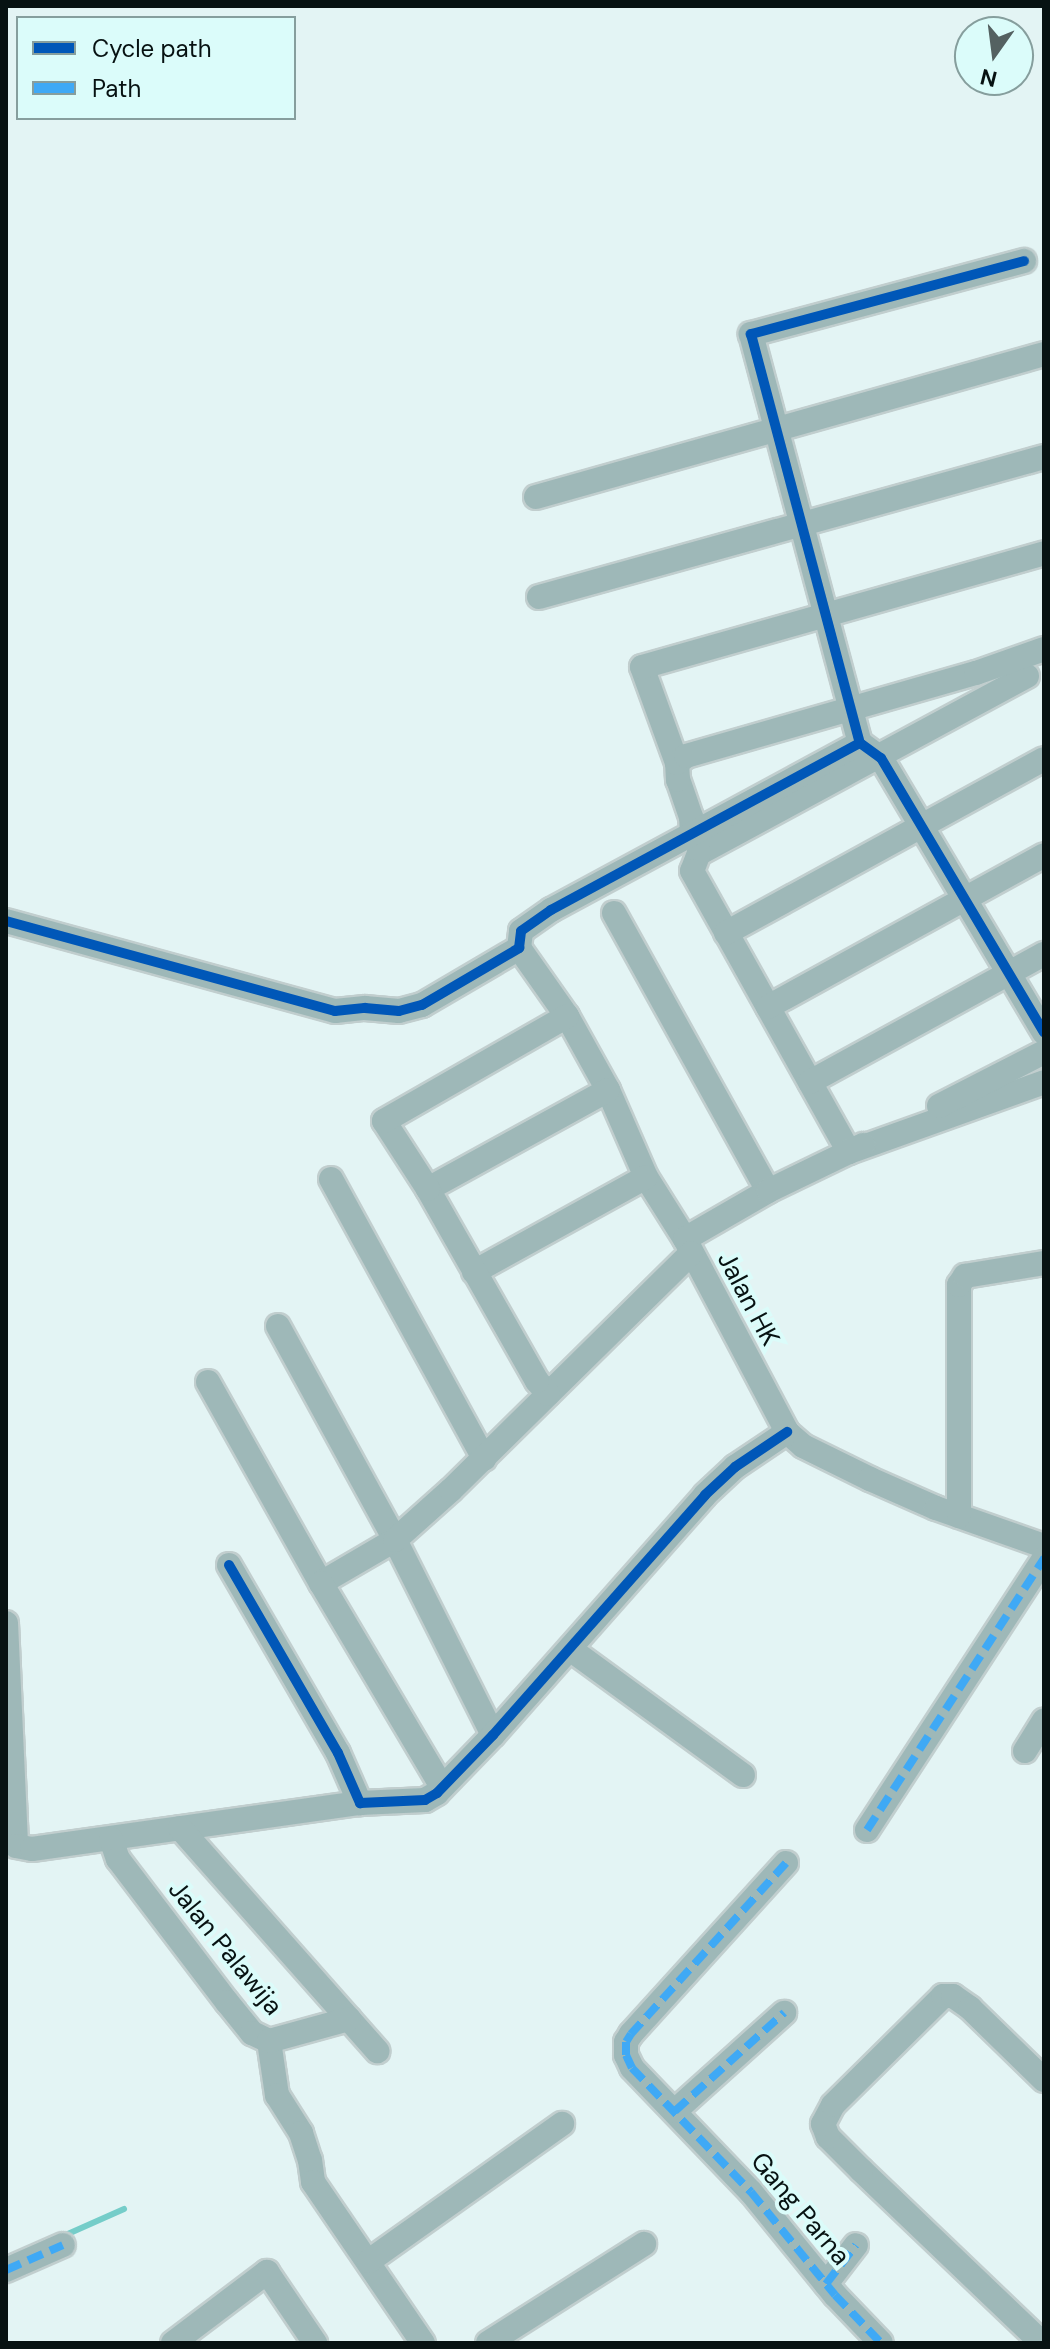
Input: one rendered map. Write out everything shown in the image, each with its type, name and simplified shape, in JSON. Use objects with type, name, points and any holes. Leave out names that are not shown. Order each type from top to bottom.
[{"type":"street","points":[[1024,261],[751,334],[860,743],[881,758],[1044,1032]]},
{"type":"street","points":[[536,497],[1044,354]]},
{"type":"street","points":[[539,597],[800,522],[1044,457]]},
{"type":"street","points":[[692,834],[677,763],[642,667],[1044,553]]},
{"type":"street","points":[[677,763],[686,756],[976,673],[1044,649]]},
{"type":"street","points":[[849,1152],[692,871],[699,853],[881,758],[1027,676]]},
{"type":"street","points":[[6,921],[335,1011],[365,1008],[399,1011],[422,1005],[519,948],[521,931],[551,910],[860,743]]},
{"type":"street","points":[[726,933],[1044,759]]},
{"type":"street","points":[[768,1007],[1044,855]]},
{"type":"street","points":[[614,913],[768,1191]]},
{"type":"street","name":"Jalan HK","points":[[519,948],[567,1016],[608,1090],[646,1177],[688,1246],[787,1432],[803,1446],[959,1516],[1044,1546]]},
{"type":"street","points":[[810,1082],[1044,954]]},
{"type":"street","points":[[548,1394],[537,1381],[428,1189],[384,1121],[567,1016]]},
{"type":"street","points":[[321,1583],[395,1540],[484,1459],[688,1246],[768,1191],[1044,1052]]},
{"type":"street","points":[[849,1152],[1044,1082]]},
{"type":"street","points":[[428,1189],[608,1090]]},
{"type":"street","points":[[474,1272],[646,1177]]},
{"type":"street","points":[[331,1179],[484,1459]]},
{"type":"street","points":[[959,1516],[959,1285],[965,1276],[1044,1263]]},
{"type":"street","points":[[278,1326],[395,1540],[493,1735]]},
{"type":"street","points":[[208,1382],[321,1583],[442,1787]]},
{"type":"street","points":[[6,1623],[16,1846],[27,1849],[111,1839],[360,1803],[425,1800],[493,1735],[530,1689],[570,1649],[595,1615],[705,1495],[735,1467],[787,1432]]},
{"type":"street","points":[[867,1830],[1044,1558]]},
{"type":"street","points":[[229,1565],[338,1753],[360,1803]]},
{"type":"street","points":[[570,1649],[743,1775]]},
{"type":"street","points":[[1025,1751],[1044,1720]]},
{"type":"street","points":[[180,1828],[377,2051]]},
{"type":"street","name":"Jalan Palawija","points":[[111,1839],[118,1859],[218,1990],[252,2033],[269,2041],[277,2095],[301,2133],[313,2182],[423,2343]]},
{"type":"street","name":"Gang Parna","points":[[786,1863],[626,2042],[632,2068],[751,2192],[826,2284],[881,2343]]},
{"type":"street","points":[[1042,2343],[861,2170],[828,2137],[823,2124],[833,2105],[943,1996],[953,1996],[970,2008],[1044,2080]]},
{"type":"street","points":[[675,2111],[784,2013]]},
{"type":"street","points":[[269,2041],[349,2019]]},
{"type":"street","points":[[369,2261],[562,2124]]},
{"type":"street","points":[[488,2343],[644,2244]]},
{"type":"street","points":[[6,2270],[63,2245]]},
{"type":"street","points":[[826,2284],[856,2245]]},
{"type":"street","points":[[173,2343],[205,2333],[267,2272],[315,2343]]},
{"type":"waterway","points":[[61,2237],[124,2209]]},
{"type":"marked path","points":[[867,1830],[1044,1558]]},
{"type":"marked path","points":[[786,1863],[631,2034],[626,2042],[626,2055],[632,2068],[751,2192],[835,2295],[881,2343]]},
{"type":"marked path","points":[[675,2111],[784,2013]]},
{"type":"marked path","points":[[6,2270],[63,2245]]},
{"type":"marked path","points":[[826,2284],[856,2245]]},
{"type":"cycle path","points":[[1024,261],[751,334],[860,743],[881,758],[1044,1032]]},
{"type":"cycle path","points":[[6,921],[335,1011],[365,1008],[399,1011],[422,1005],[519,948],[521,931],[551,910],[860,743]]},
{"type":"cycle path","points":[[229,1565],[338,1753],[360,1803],[425,1800],[437,1793],[493,1735],[705,1495],[735,1467],[787,1432]]}]
